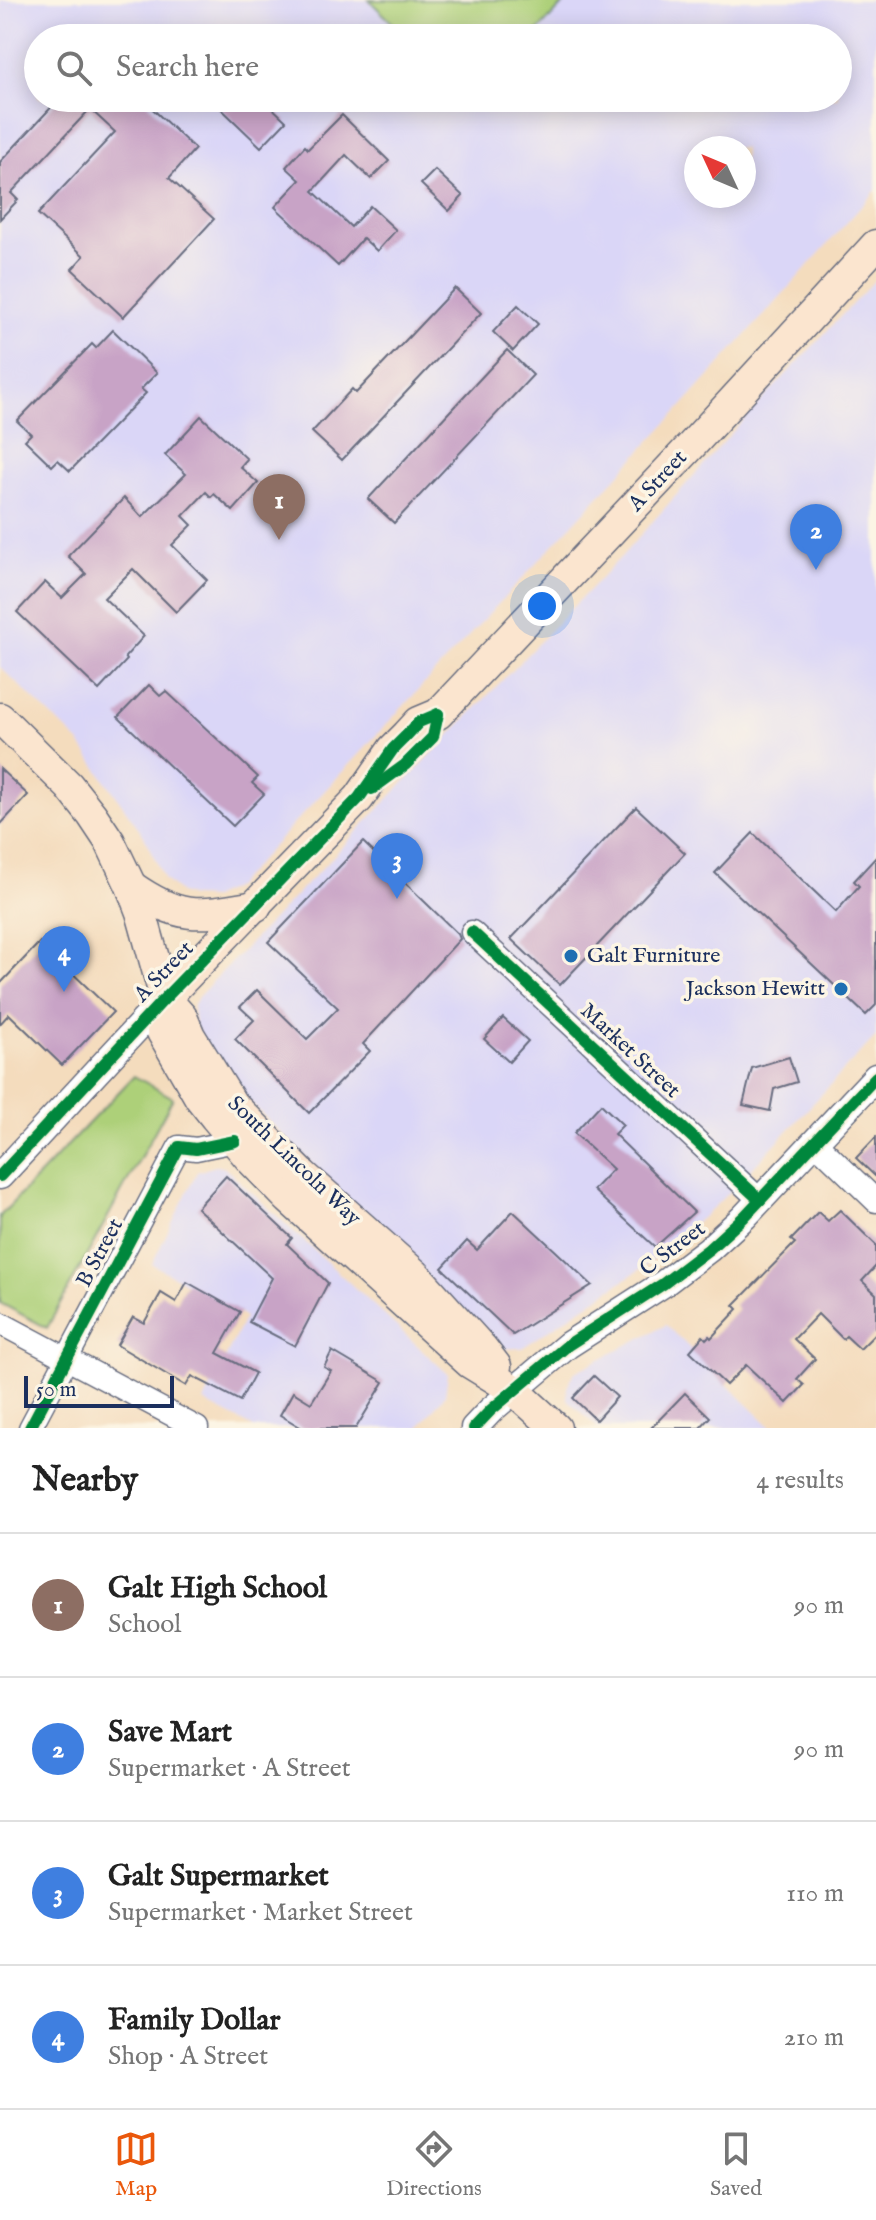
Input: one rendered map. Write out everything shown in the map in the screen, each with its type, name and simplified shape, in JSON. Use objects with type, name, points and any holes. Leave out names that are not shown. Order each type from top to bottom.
[{"type":"main road","name":"A Street","points":[[165,998],[359,798],[400,742],[419,722],[438,714],[876,245]]},
{"type":"main road","points":[[0,718],[69,786],[110,842],[141,912],[165,998]]},
{"type":"main road","points":[[131,886],[156,903],[194,914],[207,915],[256,906]]},
{"type":"main road","name":"South Lincoln Way","points":[[165,998],[162,1032],[200,1098],[235,1141],[289,1199],[470,1363],[514,1390],[556,1428]]},
{"type":"main road","name":"South Lincoln Way","points":[[165,998],[182,1017],[190,1036],[232,1104],[302,1174],[415,1274],[483,1349],[514,1390]]},
{"type":"street","name":"Market Street","points":[[472,932],[760,1200]]},
{"type":"street","name":"A Street","points":[[0,1176],[165,998]]},
{"type":"street","name":"C Street","points":[[474,1428],[568,1345],[663,1284],[709,1249],[760,1200],[876,1077]]},
{"type":"street","name":"B Street","points":[[30,1428],[179,1147],[196,1149],[235,1141]]},
{"type":"street","points":[[815,1142],[876,1201]]},
{"type":"street","points":[[0,1323],[197,1428]]},
{"type":"shaded area","points":[[0,0],[876,0],[876,190],[677,412],[236,886],[212,898],[180,893],[165,880],[144,836],[79,742],[0,667]]},
{"type":"shaded area","points":[[876,279],[876,1036],[715,1206],[648,1264],[522,1348],[497,1349],[226,1078],[195,1025],[193,1007],[198,997],[622,556],[748,415]]},
{"type":"shaded area","points":[[215,1166],[224,1167],[448,1374],[445,1395],[418,1428],[254,1428],[204,1402],[245,1317],[152,1264],[197,1172]]},
{"type":"shaded area","points":[[666,1325],[772,1428],[598,1428],[567,1399],[568,1384],[575,1372]]},
{"type":"green space","points":[[369,0],[568,0],[545,24],[394,24]]},
{"type":"green space","points":[[134,1076],[173,1098],[47,1328],[0,1303],[0,1216]]},
{"type":"building","points":[[47,112],[87,112],[11,193],[18,200],[0,219],[0,162]]},
{"type":"building","points":[[93,112],[156,112],[195,149],[169,178],[214,219],[123,317],[72,269],[84,256],[38,214],[115,132]]},
{"type":"building","points":[[225,112],[277,112],[286,121],[261,147]]},
{"type":"building","points":[[342,115],[389,161],[371,179],[346,155],[313,191],[351,227],[370,206],[396,230],[377,251],[363,238],[338,266],[275,207],[300,180],[286,167],[305,146],[308,149]]},
{"type":"building","points":[[435,170],[463,196],[449,211],[421,184]]},
{"type":"building","points":[[455,288],[481,313],[342,460],[312,432],[352,389],[356,393]]},
{"type":"building","points":[[518,305],[538,324],[513,351],[493,332]]},
{"type":"building","points":[[113,330],[157,373],[141,389],[146,393],[70,471],[58,460],[52,466],[25,440],[31,434],[17,421],[92,344],[96,348]]},
{"type":"building","points":[[507,350],[533,375],[394,523],[368,499]]},
{"type":"building","points":[[201,416],[247,459],[240,467],[258,483],[233,511],[214,494],[211,497],[206,492],[183,516],[192,525],[172,545],[207,580],[176,612],[133,569],[104,598],[144,636],[99,690],[17,612],[45,582],[62,598],[86,574],[68,556],[124,498],[142,517],[186,474],[165,455]]},
{"type":"building","points":[[149,685],[160,696],[166,691],[258,777],[252,783],[264,794],[233,826],[118,717]]},
{"type":"building","points":[[0,769],[28,795],[0,825]]},
{"type":"building","points":[[636,807],[685,853],[560,985],[511,939]]},
{"type":"building","points":[[753,833],[836,912],[859,886],[854,881],[876,857],[876,1005],[866,1015],[715,873]]},
{"type":"building","points":[[363,842],[460,939],[363,1044],[370,1051],[309,1113],[235,1039],[254,1020],[240,1007],[257,990],[307,1039],[338,1008],[268,942]]},
{"type":"building","points":[[40,942],[113,1012],[62,1065],[9,1014],[0,1024],[0,984]]},
{"type":"building","points":[[503,1018],[528,1041],[509,1062],[484,1039]]},
{"type":"building","points":[[789,1057],[797,1082],[774,1089],[770,1111],[743,1105],[752,1068]]},
{"type":"building","points":[[601,1104],[623,1125],[614,1134],[694,1212],[655,1247],[593,1190],[613,1169],[574,1133]]},
{"type":"building","points":[[876,1137],[876,1177],[856,1158]]},
{"type":"building","points":[[226,1176],[292,1238],[287,1244],[328,1283],[295,1346],[249,1322],[272,1278],[197,1208]]},
{"type":"building","points":[[840,1210],[876,1245],[876,1266],[862,1281],[876,1294],[876,1333],[860,1349],[846,1336],[843,1339],[818,1314],[794,1339],[815,1359],[797,1379],[804,1385],[787,1403],[746,1365],[726,1385],[690,1351],[703,1336],[711,1338],[738,1309],[734,1305],[795,1243],[791,1240],[818,1212],[828,1221]]},
{"type":"building","points":[[513,1211],[592,1285],[513,1335],[442,1268],[467,1241],[477,1250]]},
{"type":"building","points":[[187,1282],[240,1312],[217,1353],[255,1373],[240,1401],[192,1376],[186,1386],[117,1345],[133,1317],[144,1323],[161,1293],[176,1302]]},
{"type":"building","points":[[332,1351],[384,1382],[356,1428],[302,1428],[280,1415],[293,1392],[311,1403],[331,1371],[324,1367]]},
{"type":"building","points":[[594,1376],[617,1397],[596,1420],[573,1398]]},
{"type":"building","points":[[685,1393],[710,1417],[700,1428],[651,1428]]},
{"type":"cycle path","points":[[372,789],[405,765],[433,737],[438,714]]},
{"type":"cycle path","points":[[0,1176],[165,998],[359,798],[393,749],[419,722],[438,714]]},
{"type":"cycle path","points":[[472,932],[760,1200]]},
{"type":"cycle path","points":[[474,1428],[568,1345],[663,1284],[709,1249],[744,1217],[876,1077]]},
{"type":"cycle path","points":[[30,1428],[179,1147],[196,1149],[235,1141]]},
{"type":"place","name":"Galt High School","points":[[279,540]]},
{"type":"place","name":"Save Mart","points":[[816,570]]},
{"type":"place","name":"Galt Supermarket","points":[[397,899]]},
{"type":"place","name":"Galt Furniture","points":[[571,956]]},
{"type":"place","name":"Jackson Hewitt","points":[[841,989]]},
{"type":"place","name":"Family Dollar","points":[[64,992]]}]
